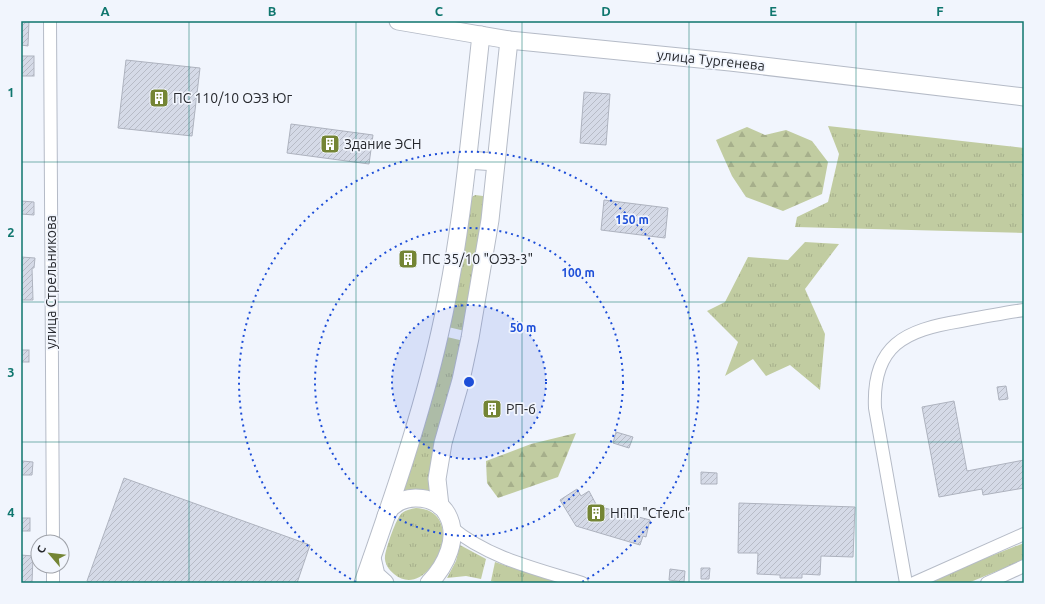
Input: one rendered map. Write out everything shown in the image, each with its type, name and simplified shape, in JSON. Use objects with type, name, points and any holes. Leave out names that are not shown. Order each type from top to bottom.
[{"type":"street","name":"улица Стрельникова","points":[[50,21],[53,534]]},
{"type":"street","name":"улица Тургенева","points":[[398,21],[509,40],[730,62],[1024,97]]},
{"type":"street","points":[[363,583],[414,432],[440,331],[451,278],[467,160],[481,35]]},
{"type":"street","points":[[440,506],[437,479],[443,443],[461,380],[479,295],[490,220],[509,40]]},
{"type":"street","points":[[467,160],[496,162]]},
{"type":"street","points":[[906,583],[875,408],[874,388],[883,359],[897,342],[924,328],[1024,310]]},
{"type":"street","points":[[385,518],[392,506],[408,499],[419,497],[428,499],[440,506],[447,513],[451,527],[451,544],[447,557],[439,573],[429,583]]},
{"type":"street","points":[[451,527],[463,537],[493,553],[582,583]]},
{"type":"street","points":[[914,583],[1024,534]]},
{"type":"street","points":[[372,558],[376,575],[385,583]]},
{"type":"street","points":[[987,583],[1024,566]]},
{"type":"green space","points":[[828,126],[1024,148],[1024,233],[795,227],[797,217],[828,202],[839,154]]},
{"type":"green space","points":[[747,127],[765,135],[786,130],[812,141],[828,162],[822,194],[783,211],[746,197],[732,176],[716,140]]},
{"type":"green space","points":[[475,195],[483,196],[486,200],[465,331],[448,327],[469,199]]},
{"type":"green space","points":[[805,242],[839,244],[805,289],[825,334],[820,390],[790,365],[766,376],[753,359],[725,376],[738,342],[707,311],[725,302],[748,257],[788,260]]},
{"type":"green space","points":[[447,337],[464,341],[431,493],[399,494]]},
{"type":"green space","points":[[576,433],[558,477],[498,498],[487,483],[486,461],[531,444]]},
{"type":"green space","points":[[416,508],[433,513],[441,524],[443,538],[439,553],[431,567],[420,577],[407,580],[394,574],[390,570],[386,564],[385,556],[392,533],[400,516],[405,511]]},
{"type":"green space","points":[[1024,543],[1024,560],[968,583],[930,583],[978,561]]},
{"type":"green space","points":[[460,545],[486,559],[481,579],[466,576],[447,578],[456,561]]},
{"type":"green space","points":[[495,562],[559,583],[499,583],[491,581]]},
{"type":"building","points":[[21,21],[29,21],[28,46],[21,45]]},
{"type":"building","points":[[21,56],[34,56],[34,76],[21,76]]},
{"type":"building","name":"ПС 110/10 ОЭЗ Юг","points":[[126,60],[200,68],[192,136],[118,128]]},
{"type":"building","points":[[584,92],[610,94],[606,145],[580,143]]},
{"type":"building","name":"Здание ЭСН","points":[[291,124],[373,135],[369,164],[287,153]]},
{"type":"building","points":[[604,200],[668,208],[665,238],[601,230]]},
{"type":"building","points":[[21,201],[34,202],[34,215],[21,214]]},
{"type":"building","points":[[21,257],[35,258],[34,268],[32,268],[33,300],[21,300]]},
{"type":"building","points":[[21,350],[29,350],[29,362],[21,362]]},
{"type":"building","points":[[1006,386],[1008,399],[999,400],[997,387]]},
{"type":"building","name":"РП-6","points":[[489,401],[498,403],[495,417],[486,414]]},
{"type":"building","points":[[954,401],[967,471],[1024,460],[1024,488],[983,495],[982,489],[939,497],[922,407]]},
{"type":"building","points":[[616,432],[633,437],[629,448],[613,443]]},
{"type":"building","points":[[22,461],[33,462],[32,475],[21,475]]},
{"type":"building","points":[[701,472],[717,473],[717,484],[701,484]]},
{"type":"building","points":[[124,478],[310,545],[297,583],[93,583],[87,581]]},
{"type":"building","name":"НПП \"Стелс\"","points":[[577,489],[581,496],[589,491],[597,506],[650,520],[646,537],[643,536],[640,545],[576,526],[560,500]]},
{"type":"building","points":[[739,503],[855,507],[853,557],[821,556],[820,575],[802,574],[802,578],[780,578],[780,575],[757,574],[758,553],[738,553]]},
{"type":"building","points":[[21,518],[30,518],[30,531],[21,531]]},
{"type":"building","points":[[21,555],[30,556],[30,574],[32,574],[32,583],[21,583]]},
{"type":"building","points":[[701,568],[710,568],[709,579],[701,579]]},
{"type":"building","points":[[670,569],[685,571],[684,582],[669,580]]},
{"type":"place","name":"ПС 110/10 ОЭЗ Юг","points":[[159,98]]},
{"type":"place","name":"Здание ЭСН","points":[[330,144]]},
{"type":"place","name":"ПС 35/10 \"ОЭЗ-3\"","points":[[408,259]]},
{"type":"place","name":"РП-6","points":[[492,409]]},
{"type":"place","name":"НПП \"Стелс\"","points":[[596,513]]}]
